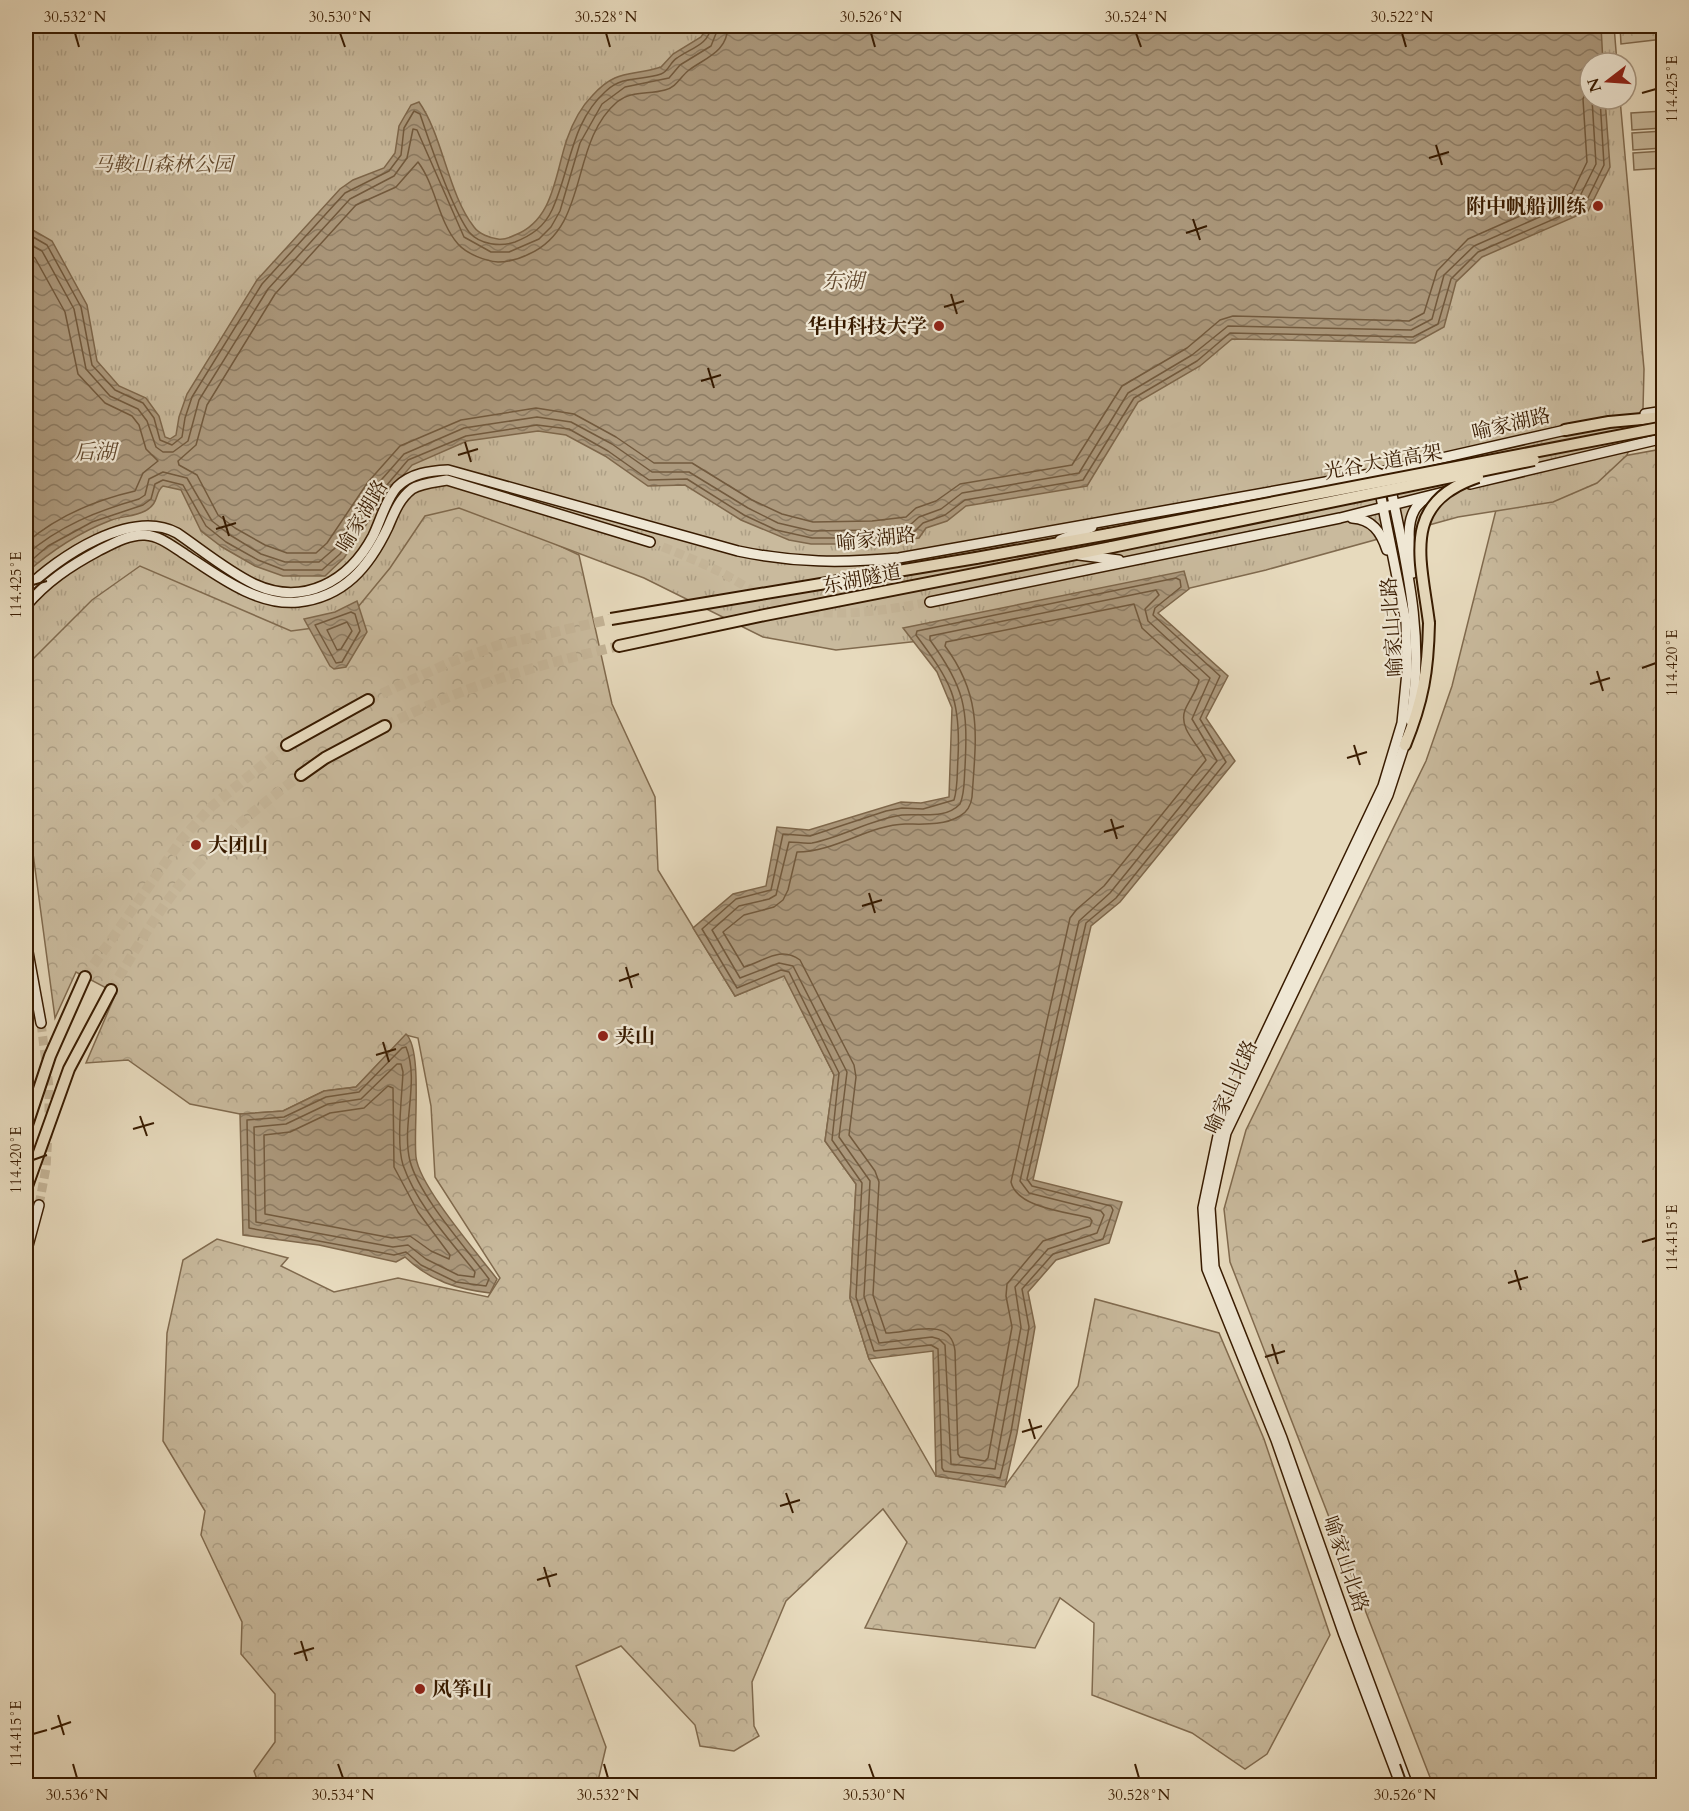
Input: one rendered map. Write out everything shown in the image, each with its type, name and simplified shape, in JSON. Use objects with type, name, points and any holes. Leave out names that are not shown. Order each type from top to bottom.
[{"type":"highway","points":[[1565,430],[1609,422],[1664,417]]},
{"type":"highway","name":"光谷大道高架","points":[[1112,547],[1520,463],[1664,429]]},
{"type":"highway","name":"光谷大道高架","points":[[1050,545],[1664,429]]},
{"type":"highway","points":[[1405,745],[1424,691],[1428,668],[1429,623],[1419,555],[1419,539],[1426,514],[1440,497],[1459,484],[1520,463]]},
{"type":"highway","name":"东湖隧道","points":[[611,619],[670,607],[1050,545]]},
{"type":"highway","name":"东湖隧道","points":[[619,646],[732,621],[1112,547]]},
{"type":"highway","points":[[287,745],[368,700]]},
{"type":"highway","points":[[301,775],[325,758],[385,726]]},
{"type":"highway","points":[[26,1128],[50,1056],[85,977]]},
{"type":"highway","points":[[26,1189],[69,1069],[111,990]]},
{"type":"main road","name":"喻家湖路","points":[[26,589],[56,564],[113,533],[138,526],[165,527],[254,584],[269,589],[297,591],[325,585],[346,573],[367,546],[396,488],[412,477],[429,471],[448,470],[738,551],[781,560],[838,563],[899,558],[1376,473],[1603,420],[1664,411]]},
{"type":"main road","points":[[930,603],[1340,518],[1664,438]]},
{"type":"main road","name":"喻家山北路","points":[[1387,470],[1407,600],[1415,677],[1405,745],[1388,795],[1226,1133],[1210,1208],[1214,1268],[1282,1438],[1408,1785]]},
{"type":"main road","name":"喻家山北路","points":[[1376,473],[1407,600],[1406,696],[1402,723],[1383,786],[1220,1131],[1203,1208],[1207,1269],[1276,1440],[1344,1635],[1401,1785]]},
{"type":"main road","name":"喻家湖路","points":[[26,606],[56,576],[117,542],[141,535],[165,541],[228,582],[256,594],[284,602],[311,600],[340,589],[354,579],[378,548],[400,502],[414,488],[447,480],[650,542]]},
{"type":"main road","points":[[1407,600],[1410,521],[1415,509],[1423,500],[1438,494]]},
{"type":"main road","points":[[1340,518],[1364,519],[1378,531],[1407,600]]},
{"type":"main road","points":[[1050,545],[1108,520]]},
{"type":"main road","points":[[1074,555],[1129,562]]},
{"type":"main road","points":[[26,941],[41,1023]]},
{"type":"main road","points":[[26,996],[28,1054],[26,1082]]},
{"type":"main road","points":[[26,1253],[39,1205]]},
{"type":"green space","name":"华中科技大学","points":[[26,26],[1614,26],[1616,51],[1578,51],[1578,111],[1621,111],[1644,369],[1643,409],[1627,455],[1597,483],[1553,502],[1458,517],[1266,570],[1004,632],[836,650],[763,637],[644,578],[459,508],[425,516],[390,568],[344,624],[291,631],[140,566],[92,600],[26,666]]},
{"type":"green space","points":[[1620,26],[1663,26],[1663,39],[1621,44]]},
{"type":"green space","points":[[1663,111],[1663,128],[1632,130],[1631,113]]},
{"type":"green space","points":[[1663,131],[1663,148],[1633,150],[1632,133]]},
{"type":"green space","points":[[1663,151],[1663,168],[1634,170],[1633,153]]},
{"type":"green space","points":[[1662,449],[1663,1785],[1433,1785],[1230,1262],[1224,1209],[1246,1130],[1426,761],[1452,686],[1498,502],[1525,474]]},
{"type":"green space","points":[[449,493],[579,555],[612,704],[655,797],[658,870],[735,996],[784,975],[834,1075],[825,1141],[856,1184],[850,1298],[869,1359],[936,1476],[1005,1486],[1078,1386],[1095,1299],[1219,1333],[1264,1439],[1330,1635],[1267,1754],[1245,1769],[1192,1733],[1092,1695],[1094,1623],[1060,1598],[1035,1648],[865,1628],[907,1542],[883,1509],[786,1601],[752,1682],[754,1726],[759,1736],[734,1751],[700,1746],[695,1725],[621,1646],[576,1666],[606,1747],[597,1785],[259,1785],[254,1771],[275,1742],[275,1694],[241,1654],[242,1622],[201,1535],[205,1511],[163,1441],[167,1333],[183,1260],[217,1239],[288,1258],[281,1266],[334,1292],[398,1278],[488,1297],[500,1278],[435,1177],[431,1106],[418,1038],[406,1035],[356,1087],[324,1091],[283,1111],[240,1114],[190,1104],[128,1060],[86,1063],[116,993],[76,972],[55,1018],[26,801],[26,636],[122,557],[357,601],[420,502]]},
{"type":"water","name":"东湖","points":[[708,26],[1601,26],[1602,51],[1578,51],[1578,111],[1606,111],[1610,167],[1588,211],[1482,257],[1456,282],[1444,327],[1415,343],[1232,339],[1200,366],[1138,402],[1087,486],[966,506],[947,521],[926,528],[919,538],[873,544],[811,544],[789,540],[741,520],[685,485],[648,486],[605,456],[566,435],[538,431],[467,441],[412,465],[386,495],[344,558],[325,576],[283,576],[255,566],[222,547],[201,531],[181,490],[163,486],[150,508],[113,519],[86,531],[45,557],[26,573],[26,226],[52,241],[87,305],[97,361],[119,386],[146,398],[159,416],[165,437],[170,439],[176,435],[187,394],[257,280],[340,189],[353,180],[384,168],[395,153],[399,126],[411,105],[419,102],[427,116],[458,198],[474,227],[488,237],[506,239],[528,228],[538,219],[556,181],[574,122],[588,100],[601,87],[617,77],[661,67],[673,54],[701,37]]},
{"type":"water","points":[[1184,571],[1189,589],[1158,613],[1228,676],[1206,718],[1235,761],[1120,902],[1091,926],[1033,1180],[1122,1202],[1109,1243],[1056,1260],[1028,1292],[1035,1327],[1017,1433],[1005,1487],[936,1476],[933,1351],[869,1359],[850,1298],[856,1184],[825,1141],[834,1075],[784,976],[735,996],[693,928],[733,894],[766,886],[777,827],[809,830],[901,802],[921,803],[949,797],[952,708],[937,672],[903,628]]},
{"type":"water","points":[[357,601],[367,632],[346,667],[334,669],[330,666],[304,619],[335,612]]},
{"type":"water","points":[[406,1034],[411,1043],[416,1073],[415,1145],[420,1170],[438,1202],[497,1279],[490,1293],[466,1289],[434,1278],[405,1257],[396,1262],[319,1245],[243,1235],[240,1114],[283,1111],[324,1091],[356,1087]]},
{"type":"tunnel","points":[[650,542],[707,566],[766,598],[792,608],[844,613],[930,602]]},
{"type":"tunnel","points":[[368,700],[451,662],[499,645],[611,619]]},
{"type":"tunnel","points":[[385,726],[443,699],[499,678],[619,646]]},
{"type":"tunnel","points":[[85,977],[182,839],[211,807],[287,745]]},
{"type":"tunnel","points":[[111,990],[153,921],[182,882],[238,825],[301,775]]},
{"type":"tunnel","points":[[41,1023],[49,1087],[49,1120]]},
{"type":"tunnel","points":[[39,1205],[46,1168],[48,1133]]},
{"type":"place","name":"附中帆船训练","points":[[1598,206]]},
{"type":"place","name":"华中科技大学","points":[[939,326]]},
{"type":"place","name":"大团山","points":[[196,845]]},
{"type":"place","name":"夹山","points":[[603,1036]]},
{"type":"place","name":"风筝山","points":[[420,1689]]},
{"type":"park label","name":"马鞍山森林公园","points":[[163,164]]},
{"type":"water label","name":"后湖","points":[[95,452]]}]
